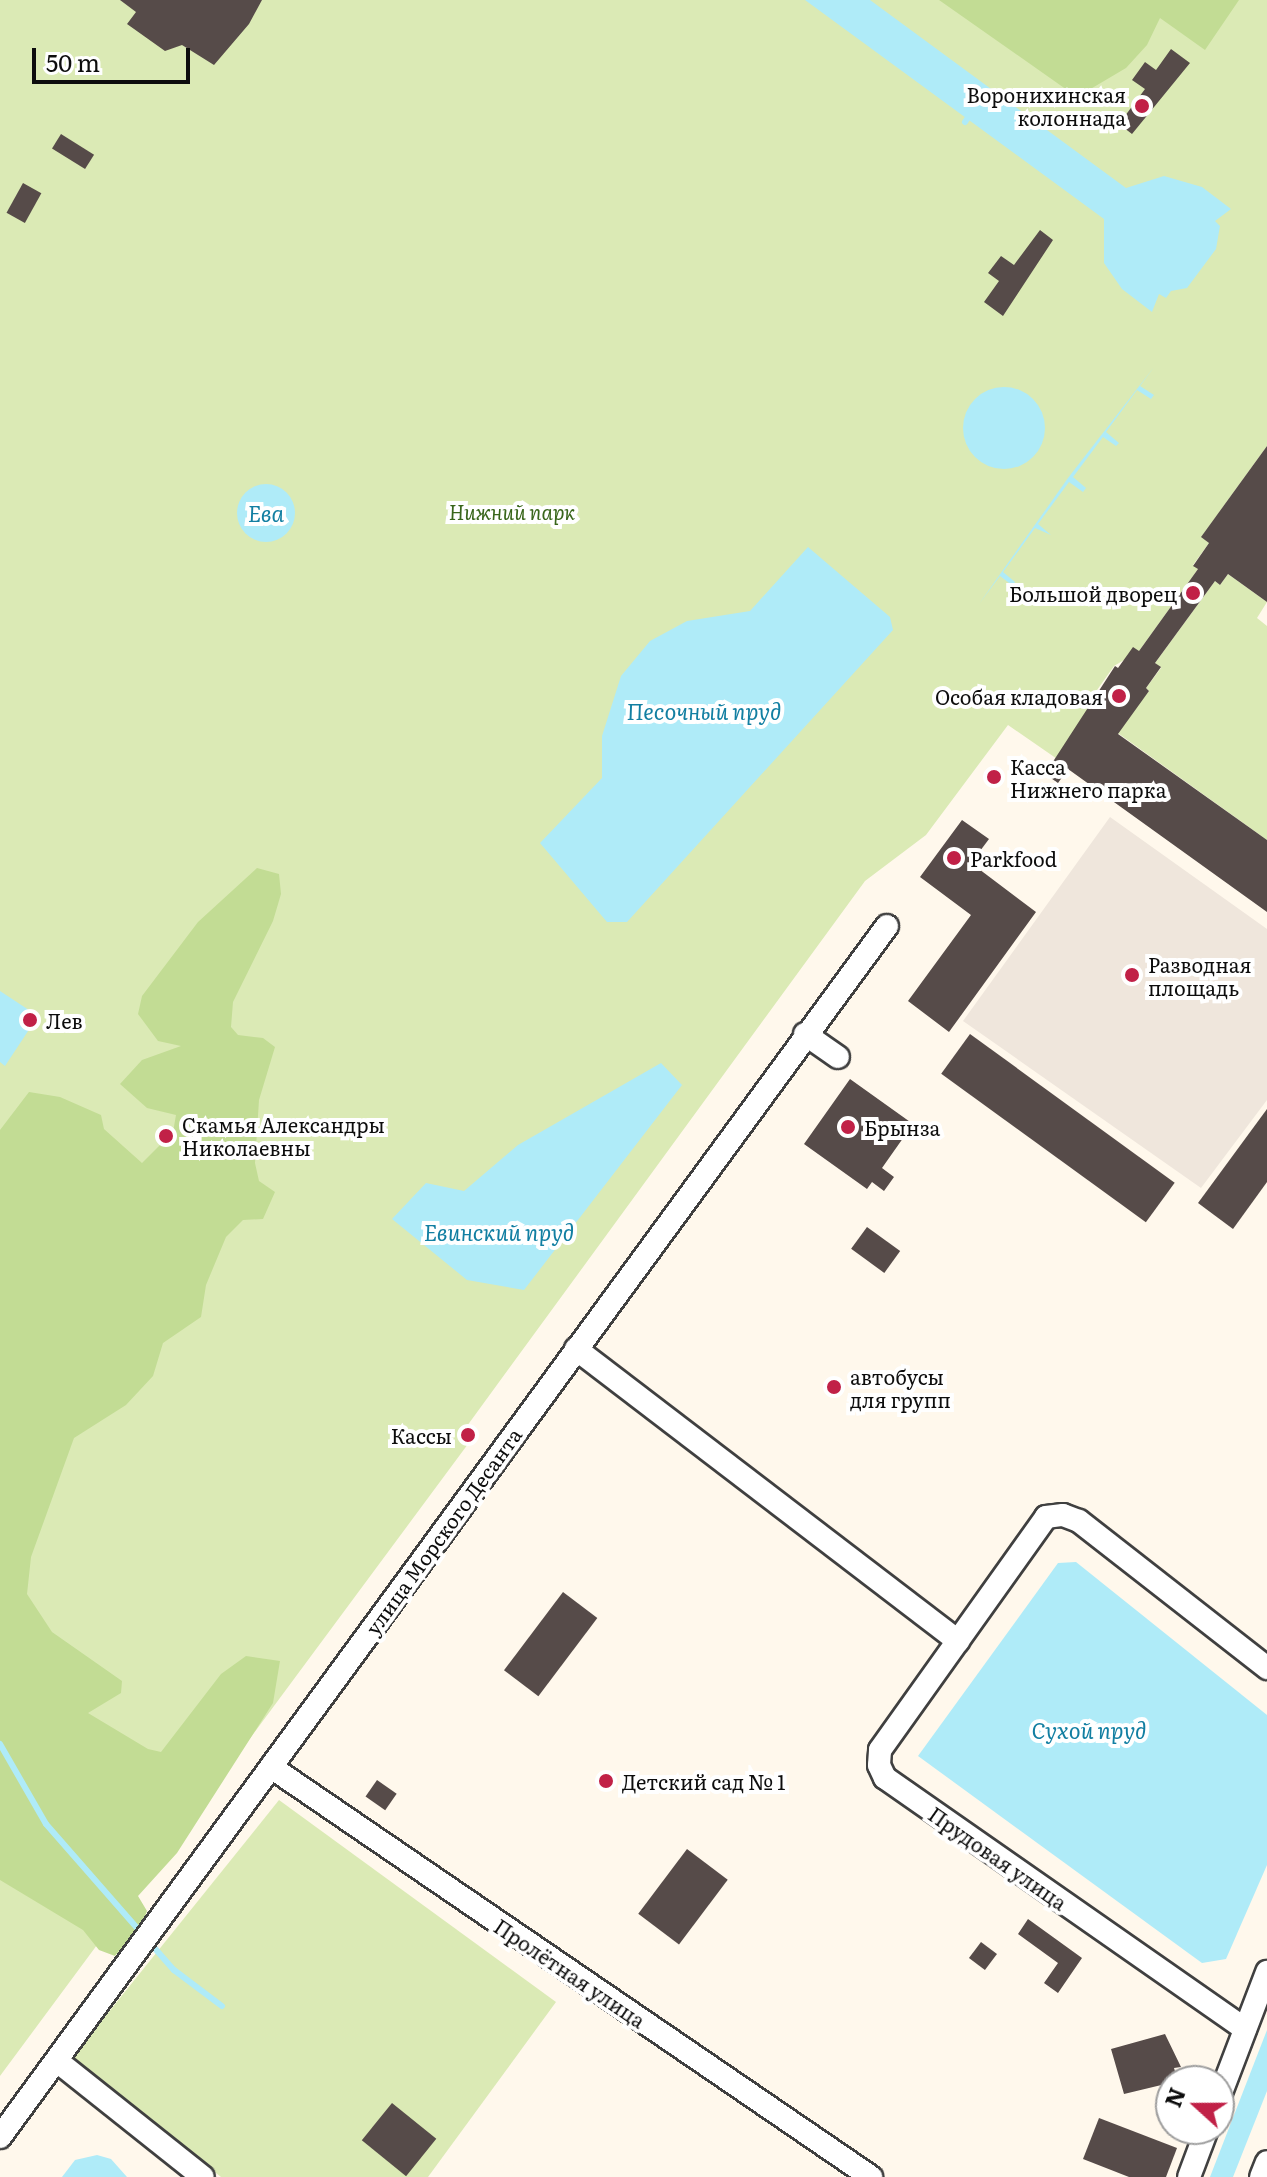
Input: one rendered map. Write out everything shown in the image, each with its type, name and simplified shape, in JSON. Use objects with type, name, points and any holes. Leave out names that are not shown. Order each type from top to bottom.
[{"type":"street","name":"улица Морского Десанта","points":[[0,2137],[887,926]]},
{"type":"street","points":[[805,1034],[838,1057]]},
{"type":"street","points":[[576,1349],[958,1641]]},
{"type":"street","name":"Прудовая улица","points":[[1245,2029],[885,1778],[880,1750],[1046,1517],[1063,1515],[1079,1521],[1267,1668]]},
{"type":"street","name":"Пролётная улица","points":[[271,1767],[871,2177]]},
{"type":"street","points":[[1231,2065],[1267,1972]]},
{"type":"street","points":[[57,2061],[203,2177]]},
{"type":"street","points":[[1189,2177],[1201,2145]]},
{"type":"street","points":[[1261,2177],[1267,2162]]},
{"type":"green space","name":"Нижний парк","points":[[0,0],[1267,0],[1267,446],[1202,536],[1209,543],[1193,565],[1198,569],[1139,651],[1114,666],[1090,700],[1076,772],[1008,725],[926,835],[865,881],[467,1426],[476,1433],[0,2076]]},
{"type":"green space","points":[[939,0],[1239,0],[1205,50],[1160,18],[1147,45],[1126,68],[1077,97]]},
{"type":"green space","points":[[1228,574],[1267,602],[1257,618],[1267,626],[1267,840],[1115,731],[1149,691],[1146,688],[1161,668],[1155,663],[1215,581],[1220,585]]},
{"type":"green space","points":[[257,868],[279,874],[281,894],[273,921],[233,1002],[231,1027],[238,1035],[263,1038],[275,1047],[259,1100],[255,1163],[259,1181],[275,1192],[263,1219],[243,1220],[226,1237],[206,1285],[201,1317],[163,1343],[153,1376],[126,1405],[74,1438],[31,1557],[27,1594],[52,1632],[122,1681],[121,1693],[88,1713],[148,1749],[161,1752],[221,1674],[246,1656],[280,1661],[273,1703],[177,1853],[138,1896],[147,1911],[143,1922],[115,1956],[99,1950],[83,1930],[0,1880],[0,1130],[29,1092],[60,1097],[101,1115],[104,1129],[142,1163],[173,1132],[176,1115],[147,1108],[120,1084],[142,1060],[181,1046],[158,1041],[138,1014],[142,996],[198,922]]},
{"type":"green space","points":[[279,1800],[556,2002],[428,2177],[221,2177],[71,2059]]},
{"type":"shaded area","name":"Разводная площадь","points":[[1110,817],[1267,929],[1267,1100],[1201,1188],[963,1021]]},
{"type":"water","points":[[805,0],[870,0],[1126,188],[1164,176],[1202,187],[1231,209],[1215,221],[1220,226],[1216,249],[1187,288],[1171,291],[1166,298],[1159,294],[1152,312],[1122,289],[1104,263],[1104,219]]},
{"type":"water","points":[[1154,367],[1140,386],[1154,395],[1151,399],[1137,390],[1106,432],[1119,443],[1116,446],[1103,437],[1073,477],[1086,488],[1083,492],[1069,482],[1038,524],[1051,535],[1035,528],[1003,572],[1015,582],[1013,586],[1000,576],[979,604],[1068,478]]},
{"type":"water","points":[[1004,387],[1020,390],[1033,399],[1042,412],[1045,428],[1042,444],[1033,457],[1020,466],[1004,469],[988,466],[975,457],[966,444],[963,428],[966,412],[975,399],[988,390]]},
{"type":"water","name":"Ева","points":[[266,484],[277,486],[286,493],[293,502],[293,524],[286,533],[277,540],[266,542],[255,540],[246,533],[239,524],[237,513],[239,502],[246,493],[255,486]]},
{"type":"water","name":"Песочный пруд","points":[[808,547],[890,617],[893,630],[627,922],[607,922],[540,843],[602,778],[602,736],[621,676],[650,641],[687,621],[750,611]]},
{"type":"water","points":[[0,991],[38,1016],[5,1066],[0,1062]]},
{"type":"water","name":"Евинский пруд","points":[[661,1063],[682,1085],[524,1290],[467,1280],[392,1219],[426,1183],[464,1191],[518,1145]]},
{"type":"water","name":"Сухой пруд","points":[[1076,1562],[1267,1715],[1267,1865],[1226,1959],[1202,1963],[918,1756],[1058,1563]]},
{"type":"water","points":[[1267,2030],[1267,2091],[1233,2177],[1210,2177],[1222,2145],[1235,2145],[1235,2113]]},
{"type":"water","points":[[97,2155],[111,2159],[127,2177],[62,2177],[75,2160]]},
{"type":"building","points":[[120,0],[262,0],[249,24],[214,65],[182,45],[165,51],[127,24],[136,12]]},
{"type":"building","name":"Воронихинская колоннада","points":[[1171,49],[1190,63],[1132,134],[1119,124],[1145,89],[1132,80],[1145,62],[1156,70]]},
{"type":"building","points":[[61,134],[94,155],[85,169],[52,148]]},
{"type":"building","points":[[23,183],[41,193],[25,223],[7,213]]},
{"type":"building","points":[[1040,230],[1053,240],[1003,316],[984,302],[999,281],[988,273],[1001,256],[1014,265]]},
{"type":"building","points":[[1267,446],[1267,602],[1228,574],[1220,585],[1215,581],[1155,663],[1161,667],[1146,688],[1149,691],[1118,734],[1267,840],[1267,912],[1068,769],[1058,783],[1045,774],[1115,666],[1118,668],[1133,647],[1139,651],[1198,569],[1193,566],[1209,543],[1201,537]]},
{"type":"building","points":[[962,820],[989,839],[971,863],[1036,912],[949,1032],[908,1001],[971,915],[920,877]]},
{"type":"building","points":[[970,1034],[1175,1183],[1146,1222],[941,1074]]},
{"type":"building","name":"Брынза","points":[[850,1079],[913,1124],[882,1168],[894,1177],[884,1191],[872,1182],[867,1189],[804,1144]]},
{"type":"building","points":[[1267,1109],[1267,1182],[1233,1229],[1198,1203]]},
{"type":"building","points":[[867,1227],[900,1251],[884,1273],[851,1249]]},
{"type":"building","points":[[563,1592],[597,1618],[538,1696],[504,1670]]},
{"type":"building","points":[[377,1780],[397,1794],[385,1810],[366,1796]]},
{"type":"building","points":[[687,1849],[728,1880],[679,1944],[638,1914]]},
{"type":"building","points":[[1028,1919],[1082,1958],[1058,1993],[1044,1983],[1058,1963],[1018,1934]]},
{"type":"building","points":[[981,1942],[997,1954],[985,1970],[969,1958]]},
{"type":"building","points":[[1165,2034],[1180,2065],[1155,2065],[1155,2087],[1124,2094],[1111,2049]]},
{"type":"building","points":[[392,2103],[436,2139],[406,2176],[362,2140]]},
{"type":"building","points":[[1099,2118],[1155,2140],[1155,2145],[1177,2148],[1166,2177],[1129,2177],[1083,2159]]},
{"type":"waterway","points":[[0,1744],[46,1824],[174,1970],[222,2006]]},
{"type":"place","name":"Воронихинская колоннада","points":[[1142,106]]},
{"type":"place","name":"Большой дворец","points":[[1193,593]]},
{"type":"place","name":"Особая кладовая","points":[[1119,696]]},
{"type":"place","name":"Касса Нижнего парка","points":[[994,777]]},
{"type":"place","name":"Parkfood","points":[[954,858]]},
{"type":"place","name":"Разводная площадь","points":[[1132,975]]},
{"type":"place","name":"Лев","points":[[30,1020]]},
{"type":"place","name":"Брынза","points":[[848,1127]]},
{"type":"place","name":"Скамья Александры Николаевны","points":[[166,1136]]},
{"type":"place","name":"автобусы для групп","points":[[834,1387]]},
{"type":"place","name":"Кассы","points":[[468,1435]]},
{"type":"place","name":"Детский сад № 1","points":[[606,1781]]}]
